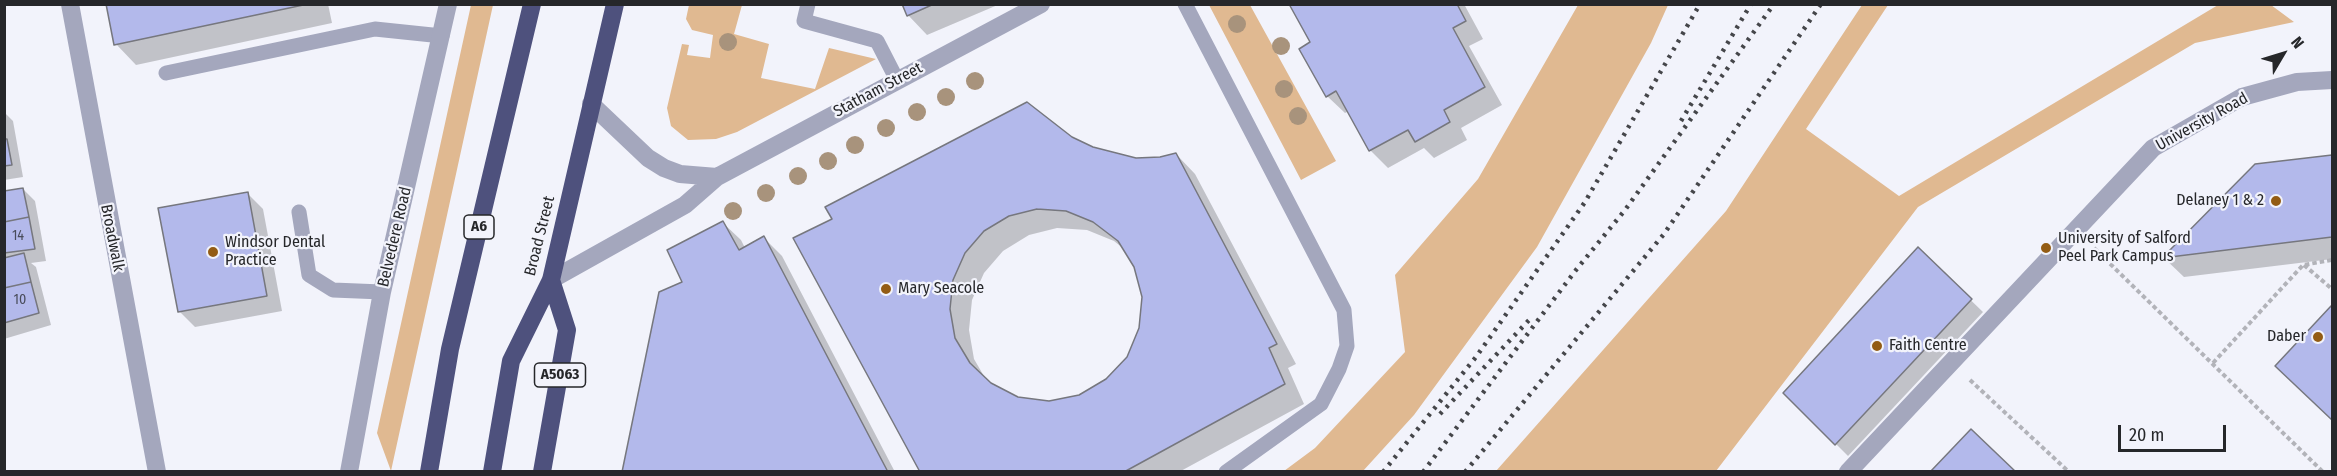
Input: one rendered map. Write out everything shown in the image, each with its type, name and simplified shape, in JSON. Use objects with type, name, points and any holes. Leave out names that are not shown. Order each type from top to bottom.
[{"type":"highway","name":"A6","points":[[429,471],[450,349],[532,4]]},
{"type":"highway","name":"Broad Street","points":[[492,471],[511,361],[551,280],[615,4]]},
{"type":"highway","name":"A5063","points":[[542,471],[567,330],[551,280]]},
{"type":"street","name":"Broadwalk","points":[[70,4],[157,471]]},
{"type":"street","name":"Belvedere Road","points":[[350,471],[382,292],[448,4]]},
{"type":"street","name":"Statham Street","points":[[551,280],[685,205],[717,177],[1041,4]]},
{"type":"street","name":"University Road","points":[[1848,471],[2153,148],[2242,97],[2297,82],[2332,80]]},
{"type":"street","points":[[591,104],[648,158],[664,168],[680,174],[717,177]]},
{"type":"lane","points":[[808,4],[804,21],[877,40],[897,80]]},
{"type":"lane","points":[[1185,4],[1344,310],[1347,346],[1339,369],[1320,404],[1226,471]]},
{"type":"lane","points":[[166,73],[375,29],[442,36]]},
{"type":"lane","points":[[299,212],[309,275],[333,290],[382,292]]},
{"type":"path","points":[[2075,230],[2323,471]]},
{"type":"path","points":[[2213,363],[2303,265],[2332,260]]},
{"type":"path","points":[[2303,265],[2332,289]]},
{"type":"path","points":[[1951,361],[2068,471]]},
{"type":"shaded area","points":[[471,5],[493,5],[391,471],[377,433]]},
{"type":"shaded area","points":[[689,5],[742,5],[734,34],[769,44],[761,78],[815,89],[829,48],[876,59],[737,132],[716,139],[688,140],[671,126],[667,108],[682,44],[689,45],[687,55],[710,58],[713,35],[692,30],[686,19]]},
{"type":"shaded area","points":[[1209,5],[1250,5],[1336,161],[1301,180]]},
{"type":"shaded area","points":[[1578,5],[1668,5],[1651,43],[1537,247],[1414,415],[1363,471],[1284,471],[1315,448],[1405,352],[1395,275],[1478,179]]},
{"type":"shaded area","points":[[1862,5],[1888,5],[1806,129],[1899,196],[2218,5],[2271,5],[2294,22],[2195,43],[1918,207],[1716,471],[1496,471],[1726,211]]},
{"type":"building","points":[[106,4],[308,4],[114,45]]},
{"type":"building","points":[[902,4],[934,4],[907,16]]},
{"type":"building","points":[[1289,4],[1457,4],[1466,21],[1453,28],[1485,87],[1444,110],[1450,122],[1415,142],[1408,130],[1369,151],[1336,91],[1326,97],[1299,49],[1310,42]]},
{"type":"building","name":"Mary Seacole","points":[[1027,102],[1072,137],[1093,147],[1136,158],[1160,157],[1176,153],[1277,344],[1269,348],[1285,384],[1124,472],[920,472],[793,238],[832,219],[825,207]],"holes":[[[1037,209],[1066,211],[1093,222],[1118,241],[1134,267],[1142,297],[1139,328],[1127,357],[1106,379],[1079,395],[1049,401],[1018,397],[991,383],[970,363],[955,338],[950,309],[953,280],[965,253],[984,231],[1009,216]]]},
{"type":"building","points":[[4,139],[7,139],[12,165],[4,166]]},
{"type":"building","name":"Delaney 1 & 2","points":[[2332,155],[2332,237],[2162,258],[2255,164]]},
{"type":"building","points":[[23,188],[29,217],[4,222],[4,191]]},
{"type":"building","name":"Windsor Dental Practice","points":[[248,192],[267,296],[178,312],[158,208]]},
{"type":"building","points":[[29,217],[35,249],[4,253],[4,222]]},
{"type":"building","points":[[723,221],[739,250],[764,236],[888,472],[622,472],[659,292],[682,282],[667,250]]},
{"type":"building","name":"Faith Centre","points":[[1918,247],[1972,299],[1835,445],[1783,393]]},
{"type":"building","points":[[24,253],[31,282],[4,288],[4,258]]},
{"type":"building","points":[[31,282],[39,313],[4,323],[4,288]]},
{"type":"building","name":"Daber","points":[[2331,306],[2332,308],[2332,420],[2275,366]]},
{"type":"building","points":[[1971,429],[2016,472],[1930,472]]},
{"type":"railway","points":[[1383,472],[1476,357],[1585,202],[1700,4]]},
{"type":"railway","points":[[1681,121],[1751,4]]},
{"type":"railway","points":[[1423,472],[1576,270],[1625,210],[1774,4]]},
{"type":"railway","points":[[1465,472],[1664,234],[1821,4]]},
{"type":"railway","points":[[1440,414],[1531,318]]},
{"type":"place","name":"Delaney 1 & 2","points":[[2276,201]]},
{"type":"place","name":"University of Salford Peel Park Campus","points":[[2046,248]]},
{"type":"place","name":"Windsor Dental Practice","points":[[213,252]]},
{"type":"place","name":"Mary Seacole","points":[[886,289]]},
{"type":"place","name":"Daber","points":[[2318,337]]},
{"type":"place","name":"Faith Centre","points":[[1877,346]]}]
